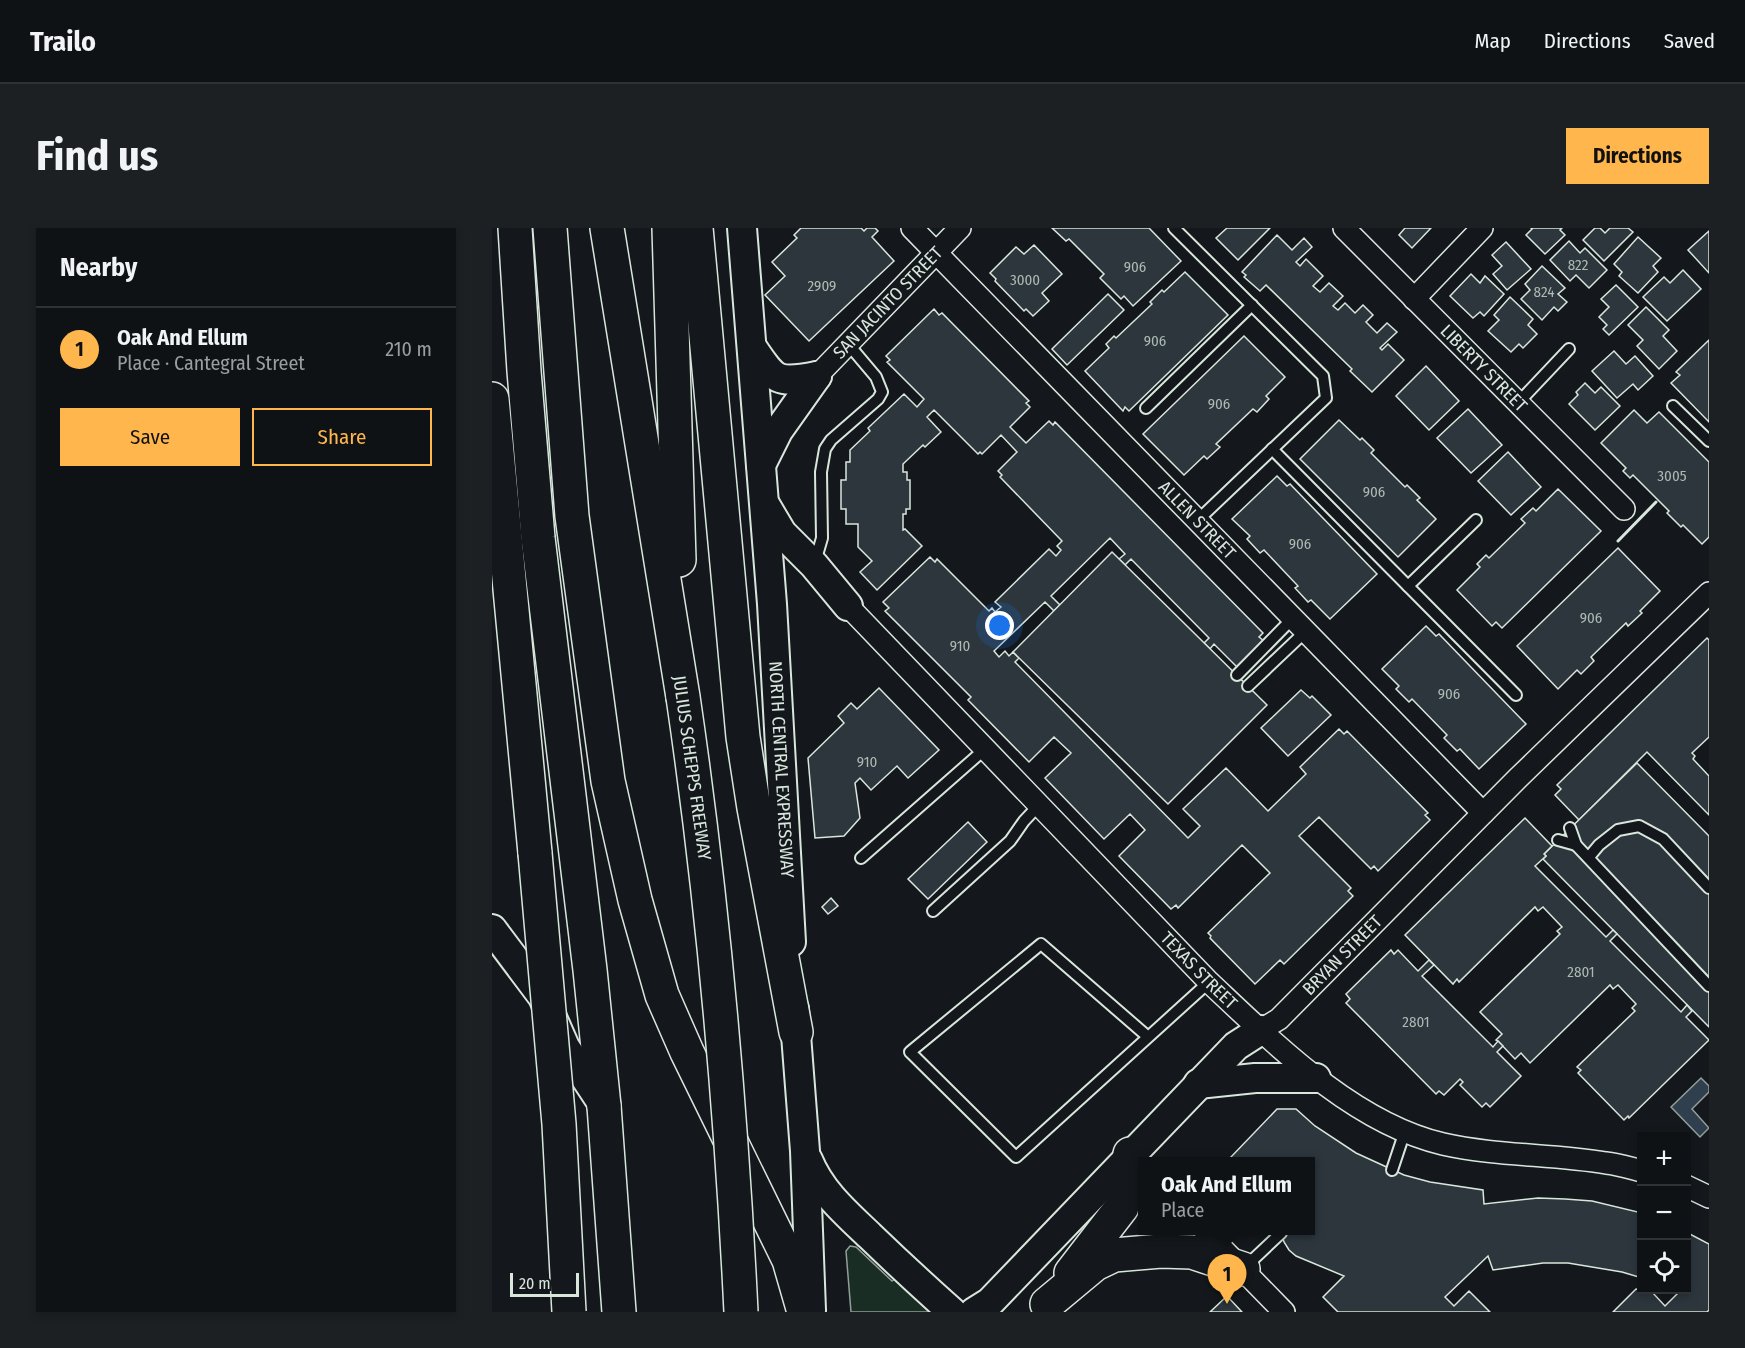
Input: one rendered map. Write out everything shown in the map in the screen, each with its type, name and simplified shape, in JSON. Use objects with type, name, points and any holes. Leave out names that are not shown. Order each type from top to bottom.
[{"type":"main road","points":[[515,228],[538,538],[585,923],[604,1106],[619,1312]]},
{"type":"main road","points":[[550,228],[572,516],[608,781],[635,900],[662,995],[687,1052],[789,1260],[804,1312]]},
{"type":"main road","name":"JULIUS SCHEPPS FREEWAY","points":[[607,228],[683,697],[704,852],[724,1040],[735,1186],[741,1312]]},
{"type":"main road","points":[[669,228],[683,697]]},
{"type":"main road","points":[[696,228],[743,737],[796,1032]]},
{"type":"main road","name":"NORTH CENTRAL EXPRESSWAY","points":[[742,228],[772,604],[796,1032],[805,1151],[812,1312]]},
{"type":"main road","points":[[752,347],[769,372],[777,377],[789,381],[817,376]]},
{"type":"main road","points":[[761,465],[778,431],[817,376]]},
{"type":"main road","points":[[492,399],[558,1112],[569,1312]]},
{"type":"main road","points":[[764,503],[782,533],[814,565],[848,606]]},
{"type":"main road","points":[[492,626],[518,675]]},
{"type":"main road","points":[[492,929],[543,997],[565,1047],[604,1106]]},
{"type":"main road","name":"BRYAN STREET","points":[[1140,1157],[1198,1084],[1236,1046],[1261,1030]]},
{"type":"main road","points":[[1198,1084],[1255,1078],[1316,1078]]},
{"type":"main road","points":[[805,1151],[813,1173],[829,1196],[952,1312]]},
{"type":"main road","points":[[1043,1308],[1122,1207],[1137,1161]]},
{"type":"main road","name":"BRYAN STREET","points":[[974,1312],[990,1302],[1137,1161]]},
{"type":"main road","points":[[1043,1308],[1095,1264],[1114,1255],[1161,1251],[1192,1252],[1243,1269]]},
{"type":"street","name":"ALLEN STREET","points":[[912,228],[1483,813]]},
{"type":"street","name":"SAN JACINTO STREET","points":[[817,376],[960,228]]},
{"type":"street","name":"LIBERTY STREET","points":[[1344,228],[1624,509]]},
{"type":"street","points":[[1414,299],[1482,228]]},
{"type":"street","name":"BRYAN STREET","points":[[1261,1030],[1279,1019],[1483,813],[1709,593]]},
{"type":"street","name":"TEXAS STREET","points":[[848,606],[1209,982],[1316,1078],[1371,1114],[1405,1131],[1442,1143],[1486,1151],[1608,1163],[1637,1170]]},
{"type":"street","points":[[1691,1188],[1709,1197]]},
{"type":"street","points":[[1209,1235],[1284,1312]]},
{"type":"lane","points":[[1174,228],[1323,376],[1326,398],[1198,520]]},
{"type":"lane","points":[[1146,408],[1252,305]]},
{"type":"lane","points":[[814,565],[822,538],[821,472],[825,449],[831,440],[878,399],[882,392],[876,377],[849,345]]},
{"type":"lane","points":[[1518,402],[1569,349]]},
{"type":"lane","points":[[1672,406],[1709,441]]},
{"type":"lane","points":[[1272,449],[1516,695]]},
{"type":"lane","points":[[1408,586],[1476,520]]},
{"type":"lane","points":[[1237,675],[1300,625]]},
{"type":"lane","points":[[1248,686],[1300,625]]},
{"type":"lane","points":[[861,858],[985,749]]},
{"type":"lane","points":[[933,911],[1010,840],[1039,805]]},
{"type":"lane","points":[[1589,857],[1599,845],[1618,830],[1639,826],[1663,839],[1709,888]]},
{"type":"lane","points":[[1570,828],[1576,845]]},
{"type":"lane","points":[[1558,840],[1576,845],[1589,857],[1709,986]]},
{"type":"lane","points":[[1147,1036],[1041,944],[910,1052],[1016,1157],[1209,982]]},
{"type":"lane","points":[[1392,1170],[1405,1131]]},
{"type":"lane","points":[[1243,1269],[1279,1235]]},
{"type":"green space","points":[[850,1246],[856,1247],[892,1281],[897,1277],[930,1312],[851,1312],[846,1251]]},
{"type":"water","points":[[1701,1078],[1709,1086],[1709,1092],[1692,1109],[1709,1128],[1700,1137],[1671,1107]]},
{"type":"building","points":[[801,228],[861,228],[864,231],[867,228],[875,228],[878,231],[872,237],[894,261],[809,341],[765,295],[785,276],[772,262],[797,238],[794,235]]},
{"type":"building","points":[[1052,228],[1149,228],[1181,261],[1133,306],[1124,296],[1121,299],[1100,278],[1104,274],[1069,239],[1066,241]]},
{"type":"building","points":[[1227,228],[1270,228],[1238,260],[1216,238]]},
{"type":"building","points":[[1405,228],[1431,228],[1412,248],[1399,235]]},
{"type":"building","points":[[1531,228],[1562,228],[1560,230],[1565,235],[1545,254],[1526,235]]},
{"type":"building","points":[[1595,228],[1600,228],[1605,233],[1610,228],[1628,228],[1633,232],[1604,261],[1583,240]]},
{"type":"building","points":[[1709,231],[1709,273],[1688,250]]},
{"type":"building","points":[[1277,235],[1292,250],[1304,238],[1312,247],[1296,262],[1300,266],[1306,259],[1323,276],[1313,286],[1320,292],[1329,283],[1343,296],[1333,306],[1338,310],[1345,303],[1355,313],[1363,305],[1373,315],[1366,322],[1377,333],[1387,323],[1397,332],[1380,348],[1382,350],[1388,344],[1404,360],[1372,392],[1350,371],[1352,369],[1266,285],[1260,291],[1244,277],[1246,275],[1242,272]]},
{"type":"building","points":[[1638,237],[1661,258],[1653,266],[1658,272],[1638,293],[1619,276],[1622,272],[1614,264]]},
{"type":"building","points":[[1569,241],[1580,253],[1585,248],[1607,270],[1589,288],[1576,275],[1570,281],[1550,260]]},
{"type":"building","points":[[1506,242],[1531,269],[1507,290],[1493,274],[1502,266],[1492,255]]},
{"type":"building","points":[[1034,245],[1062,274],[1042,293],[1049,301],[1033,316],[1026,309],[1024,311],[990,273],[1016,247],[1024,254]]},
{"type":"building","points":[[1542,266],[1565,288],[1558,294],[1567,302],[1558,311],[1554,307],[1542,320],[1521,299],[1530,290],[1525,284]]},
{"type":"building","points":[[1683,270],[1701,289],[1667,321],[1643,297],[1664,277],[1670,283]]},
{"type":"building","points":[[1185,272],[1228,315],[1129,411],[1125,407],[1123,411],[1085,371],[1109,348],[1106,344],[1114,336],[1116,338],[1152,304],[1150,302],[1162,290],[1164,292]]},
{"type":"building","points":[[1471,274],[1480,283],[1485,276],[1504,294],[1484,316],[1480,312],[1473,318],[1450,296]]},
{"type":"building","points":[[1616,285],[1638,307],[1609,335],[1603,329],[1607,325],[1599,317],[1609,307],[1601,299]]},
{"type":"building","points":[[1108,294],[1124,310],[1067,365],[1052,349]]},
{"type":"building","points":[[1510,297],[1533,319],[1528,325],[1537,334],[1523,348],[1519,344],[1511,352],[1488,331],[1499,320],[1494,315]]},
{"type":"building","points":[[1646,307],[1669,330],[1663,336],[1677,351],[1659,369],[1637,346],[1643,340],[1628,325]]},
{"type":"building","points":[[934,309],[939,315],[942,313],[1029,401],[1026,403],[1030,407],[1010,427],[1026,443],[1049,421],[1053,425],[1055,422],[1263,633],[1259,637],[1264,641],[1237,667],[1214,644],[1210,649],[1204,643],[1209,638],[1131,559],[1125,565],[1119,559],[1125,554],[1110,538],[1051,596],[1060,605],[1054,611],[1045,602],[994,651],[999,657],[1005,651],[1009,656],[1013,652],[1019,658],[1015,662],[1188,838],[1200,826],[1183,809],[1226,768],[1268,811],[1306,774],[1300,767],[1339,729],[1344,734],[1347,731],[1428,813],[1425,815],[1430,820],[1378,871],[1374,866],[1371,869],[1319,817],[1299,836],[1351,888],[1348,891],[1353,896],[1284,964],[1280,960],[1255,984],[1210,938],[1208,933],[1270,873],[1242,845],[1178,908],[1176,905],[1171,909],[1119,856],[1145,830],[1130,814],[1104,839],[1045,778],[1071,753],[1054,737],[1029,762],[968,700],[971,697],[885,611],[889,608],[883,602],[930,557],[935,562],[937,559],[989,611],[992,608],[995,612],[1001,607],[995,602],[1049,549],[1056,556],[1061,550],[1057,546],[1062,541],[1000,477],[1002,475],[998,471],[1017,452],[1001,435],[982,454],[980,452],[978,454],[934,410],[927,417],[941,432],[903,464],[903,472],[907,472],[907,480],[910,480],[910,509],[906,509],[906,514],[903,514],[903,530],[905,529],[922,546],[877,590],[860,572],[872,561],[858,547],[858,524],[846,524],[846,509],[841,509],[841,480],[846,480],[846,462],[850,462],[850,450],[870,431],[868,428],[904,394],[917,407],[924,399],[887,362],[890,360],[886,356]]},
{"type":"building","points":[[1244,336],[1285,377],[1266,396],[1269,399],[1257,412],[1253,409],[1216,444],[1220,447],[1207,459],[1204,456],[1184,475],[1143,434]]},
{"type":"building","points":[[1709,340],[1709,422],[1671,383],[1680,375],[1676,372]]},
{"type":"building","points":[[1614,351],[1626,364],[1635,356],[1653,376],[1638,390],[1633,384],[1617,398],[1592,371]]},
{"type":"building","points":[[1426,366],[1459,401],[1429,430],[1396,396]]},
{"type":"building","points":[[1585,383],[1595,393],[1601,387],[1620,406],[1595,430],[1569,404]]},
{"type":"building","points":[[1468,409],[1502,445],[1471,473],[1437,438]]},
{"type":"building","points":[[1634,410],[1647,423],[1659,412],[1709,462],[1709,537],[1702,544],[1667,513],[1669,511],[1633,475],[1630,478],[1623,471],[1626,468],[1601,443]]},
{"type":"building","points":[[1339,420],[1374,450],[1371,453],[1405,487],[1407,485],[1420,498],[1417,500],[1436,519],[1398,557],[1300,459]]},
{"type":"building","points":[[1508,452],[1541,487],[1511,515],[1478,481]]},
{"type":"building","points":[[1277,476],[1287,486],[1290,484],[1377,574],[1330,619],[1311,600],[1308,602],[1295,588],[1298,586],[1264,550],[1260,553],[1247,539],[1250,536],[1232,519]]},
{"type":"building","points":[[1558,489],[1601,531],[1502,628],[1496,622],[1492,626],[1457,590],[1480,567],[1477,564],[1486,555],[1489,558],[1525,523],[1521,519],[1533,508],[1536,511]]},
{"type":"building","points":[[1618,548],[1660,591],[1640,611],[1642,613],[1628,626],[1626,623],[1591,657],[1594,661],[1581,674],[1577,670],[1558,689],[1517,646]]},
{"type":"building","points":[[1112,552],[1267,705],[1168,804],[1013,652]]},
{"type":"building","points":[[1426,626],[1436,636],[1439,634],[1526,724],[1479,769],[1460,749],[1457,751],[1444,738],[1447,735],[1412,699],[1409,702],[1396,689],[1399,686],[1382,669]]},
{"type":"building","points":[[1707,638],[1709,640],[1709,737],[1692,753],[1695,756],[1693,759],[1709,776],[1709,815],[1647,752],[1579,820],[1555,795],[1561,789],[1557,785]]},
{"type":"building","points":[[879,688],[939,750],[908,778],[897,766],[871,790],[860,778],[855,783],[860,818],[844,836],[815,838],[808,758],[844,723],[838,716],[851,703],[857,709]]},
{"type":"building","points":[[1301,690],[1310,698],[1312,696],[1331,715],[1288,756],[1261,728]]},
{"type":"building","points":[[1637,763],[1709,836],[1709,1027],[1543,859],[1546,856],[1544,854]]},
{"type":"building","points":[[1525,818],[1552,846],[1544,854],[1546,856],[1535,866],[1606,937],[1613,930],[1617,934],[1610,941],[1681,1012],[1687,1005],[1692,1011],[1686,1017],[1709,1040],[1629,1118],[1628,1116],[1624,1120],[1578,1073],[1581,1070],[1577,1067],[1635,1011],[1632,1008],[1636,1004],[1618,985],[1613,989],[1610,985],[1530,1063],[1521,1053],[1515,1059],[1496,1040],[1502,1034],[1480,1012],[1560,934],[1557,931],[1562,927],[1543,907],[1538,911],[1535,907],[1459,982],[1457,979],[1453,984],[1405,935]]},
{"type":"building","points":[[968,822],[987,842],[928,899],[908,879]]},
{"type":"building","points":[[831,898],[838,906],[828,914],[822,907]]},
{"type":"building","points":[[1391,950],[1394,954],[1398,950],[1418,971],[1429,960],[1434,965],[1422,976],[1493,1047],[1498,1041],[1503,1046],[1497,1052],[1521,1076],[1490,1107],[1486,1103],[1482,1107],[1460,1085],[1463,1082],[1460,1079],[1444,1095],[1439,1091],[1436,1094],[1346,1003],[1350,999],[1346,994]]},
{"type":"building","points":[[1277,1109],[1296,1109],[1315,1126],[1356,1153],[1404,1175],[1430,1182],[1483,1190],[1484,1204],[1538,1198],[1565,1199],[1592,1201],[1637,1212],[1637,1276],[1568,1263],[1543,1263],[1493,1270],[1488,1256],[1445,1297],[1454,1306],[1469,1291],[1490,1312],[1338,1312],[1323,1297],[1344,1276],[1296,1256],[1289,1250],[1282,1235],[1315,1235],[1315,1157],[1231,1157]]},
{"type":"building","points":[[1691,1235],[1709,1244],[1709,1310],[1707,1312],[1613,1312],[1636,1289],[1637,1294],[1654,1294],[1665,1306],[1677,1294],[1691,1294]]},
{"type":"building","points":[[1227,1296],[1242,1312],[1210,1312]]},
{"type":"wall","points":[[1618,541],[1656,502]]},
{"type":"place","name":"Oak And Ellum","points":[[1227,1304]]}]
